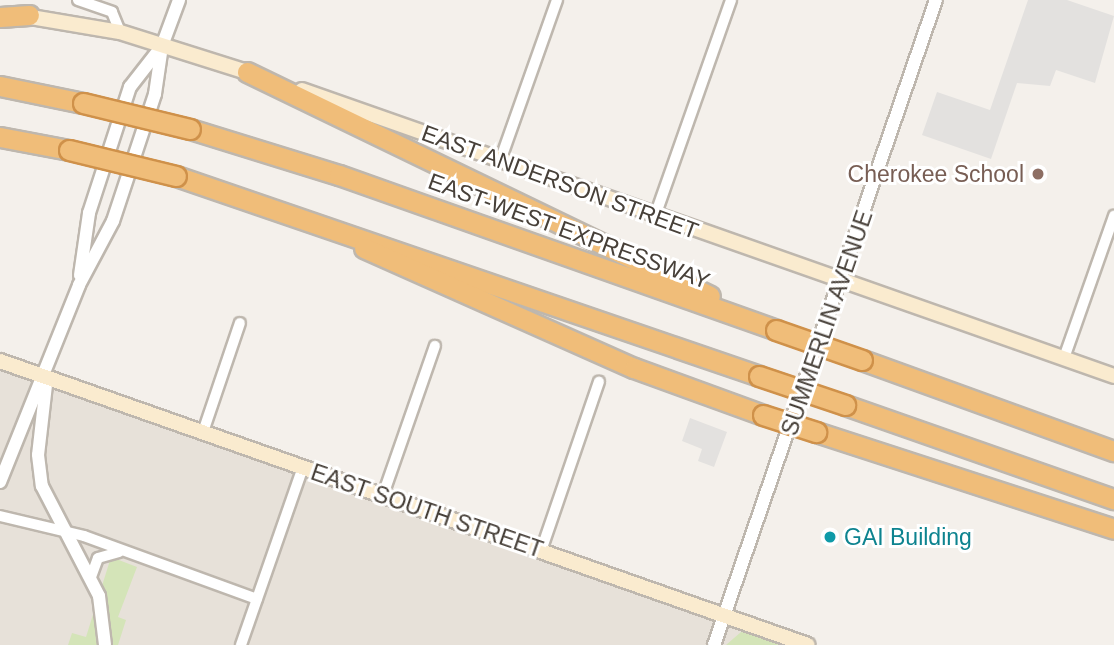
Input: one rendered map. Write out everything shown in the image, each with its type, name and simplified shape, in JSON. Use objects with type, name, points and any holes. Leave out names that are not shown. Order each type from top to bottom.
[{"type":"highway","points":[[0,15],[29,15]]},
{"type":"highway","points":[[247,72],[435,167],[522,200],[776,330]]},
{"type":"highway","name":"EAST-WEST EXPRESSWAY","points":[[0,86],[190,129],[339,175],[1114,451]]},
{"type":"highway","points":[[0,137],[69,150],[176,176],[311,219],[1114,499]]},
{"type":"highway","points":[[311,219],[412,273],[762,415],[1114,529]]},
{"type":"main road","name":"EAST ANDERSON STREET","points":[[29,15],[120,32],[247,72],[1114,376]]},
{"type":"main road","name":"EAST SOUTH STREET","points":[[0,361],[808,645]]},
{"type":"street","points":[[78,0],[112,12],[120,32]]},
{"type":"street","points":[[0,482],[47,377],[79,285],[113,221],[155,94],[162,46],[179,0]]},
{"type":"street","points":[[500,161],[557,0]]},
{"type":"street","points":[[656,216],[731,0]]},
{"type":"street","name":"SUMMERLIN AVENUE","points":[[714,645],[936,0]]},
{"type":"street","points":[[79,285],[89,213],[130,87],[162,46]]},
{"type":"street","points":[[1064,358],[1114,216]]},
{"type":"street","points":[[203,432],[240,323]]},
{"type":"street","points":[[383,495],[435,346]]},
{"type":"street","points":[[47,377],[38,465],[48,505],[91,577],[105,645]]},
{"type":"street","points":[[541,551],[599,383]]},
{"type":"street","points":[[241,645],[303,467]]},
{"type":"street","points":[[0,516],[64,531],[257,599]]},
{"type":"street","points":[[91,577],[104,553],[129,554]]},
{"type":"shaded area","points":[[1028,0],[1067,0],[1114,16],[1095,83],[1056,70],[1050,86],[1017,83],[991,159],[922,135],[937,92],[990,110]]},
{"type":"shaded area","points":[[0,361],[808,645],[0,645]]},
{"type":"shaded area","points":[[690,418],[727,432],[714,467],[698,461],[702,449],[682,441]]},
{"type":"green space","points":[[111,557],[137,567],[118,617],[126,620],[118,645],[68,645],[72,633],[86,637]]},
{"type":"green space","points":[[741,632],[747,633],[780,645],[726,645]]},
{"type":"place","name":"Cherokee School","points":[[1038,174]]},
{"type":"place","name":"GAI Building","points":[[830,537]]}]
